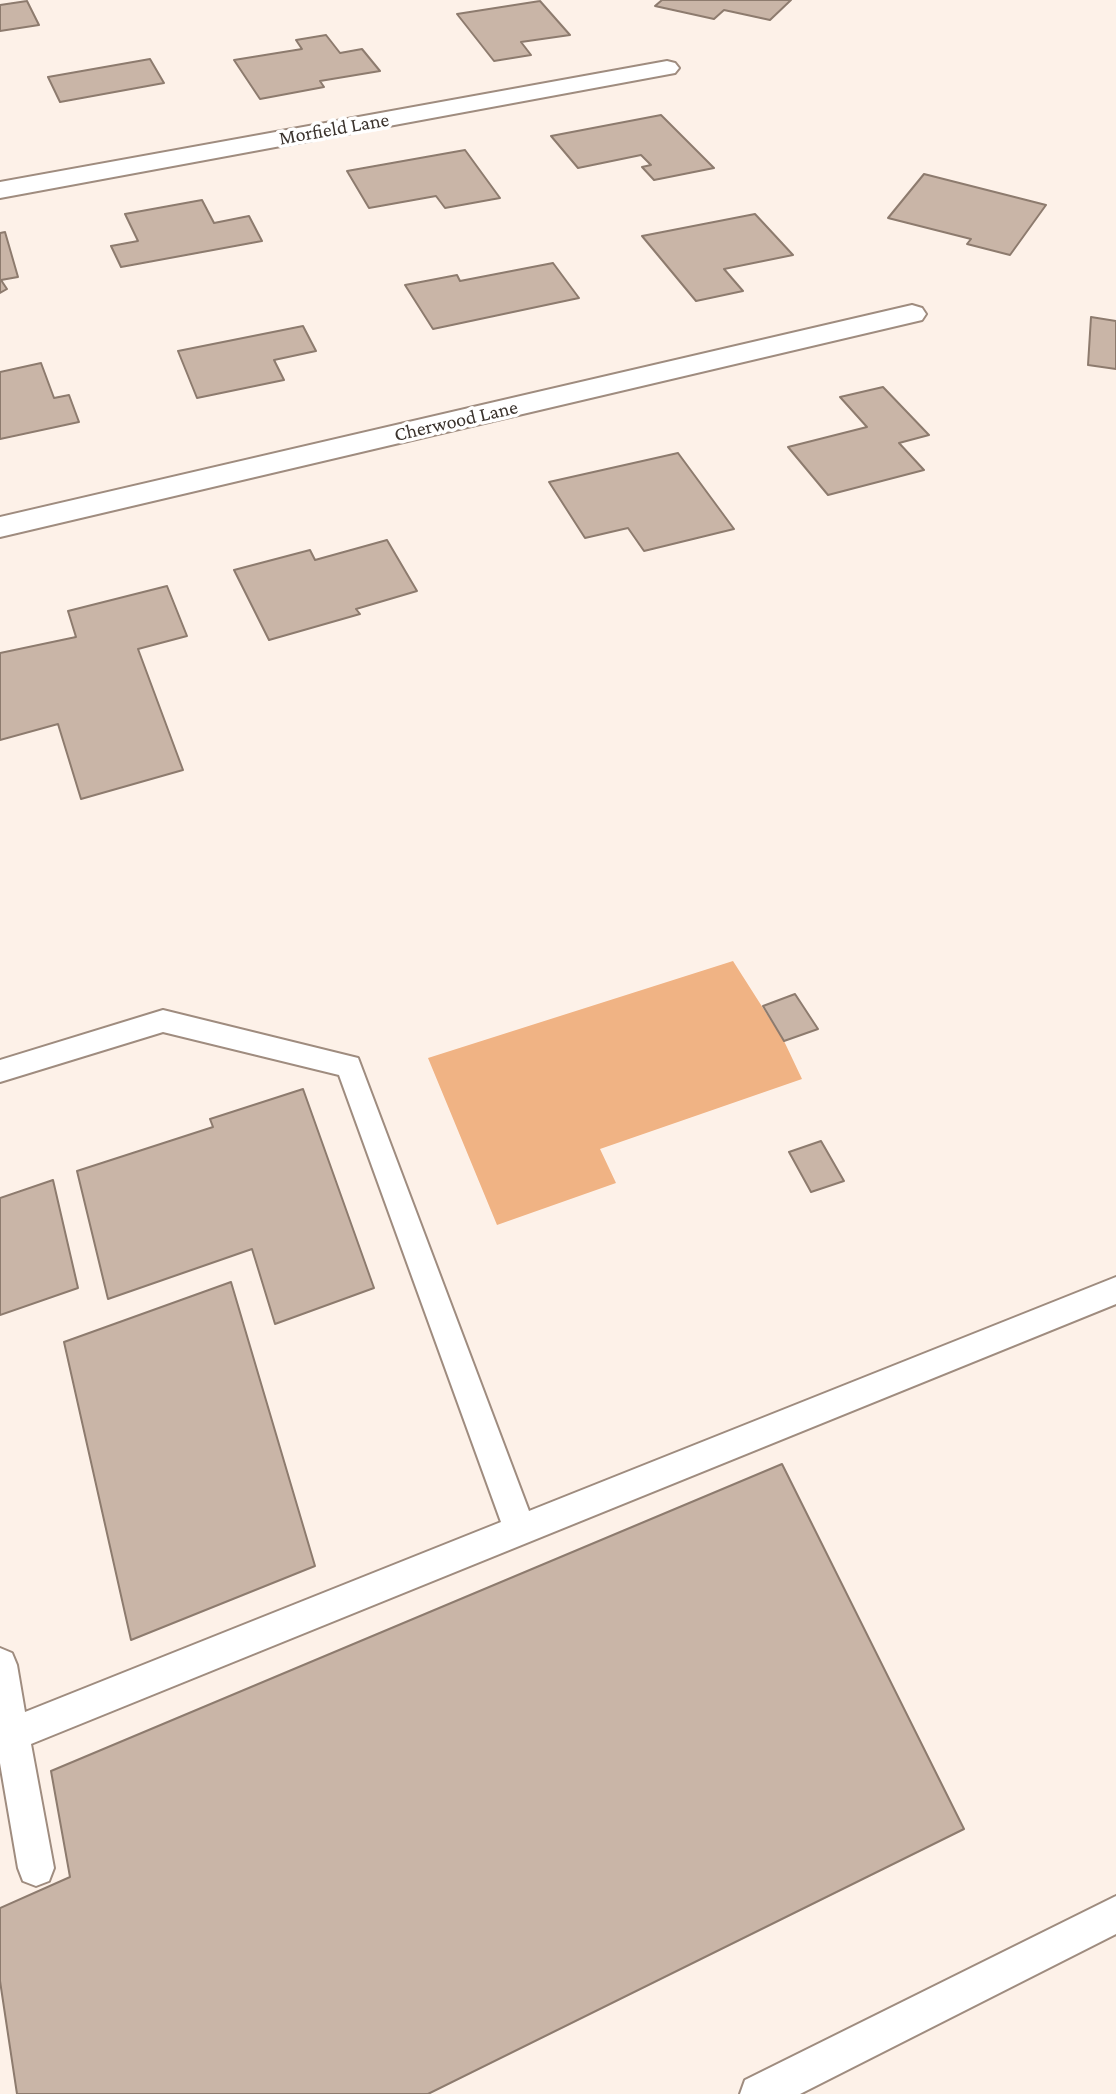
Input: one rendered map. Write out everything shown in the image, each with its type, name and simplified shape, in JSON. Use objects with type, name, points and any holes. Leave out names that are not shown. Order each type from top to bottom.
[{"type":"street","name":"Morfield Lane","points":[[0,190],[667,68]]},
{"type":"street","name":"Cherwood Lane","points":[[0,527],[912,314]]},
{"type":"lane","points":[[0,1071],[163,1021],[349,1066],[520,1531]]},
{"type":"lane","points":[[13,1734],[1116,1290]]},
{"type":"lane","points":[[0,1665],[36,1868]]},
{"type":"lane","points":[[759,2094],[1116,1914]]},
{"type":"shaded area","points":[[733,961],[784,1041],[802,1079],[600,1149],[616,1183],[497,1225],[428,1058]]},
{"type":"building","points":[[662,0],[791,0],[770,20],[724,10],[714,19],[655,6]]},
{"type":"building","points":[[27,1],[39,25],[0,31],[0,5]]},
{"type":"building","points":[[540,1],[570,35],[521,42],[531,55],[494,61],[457,14]]},
{"type":"building","points":[[326,35],[340,53],[362,49],[380,71],[320,81],[324,87],[260,99],[234,60],[302,49],[296,40]]},
{"type":"building","points":[[150,59],[164,83],[60,102],[48,77]]},
{"type":"building","points":[[661,115],[714,168],[654,180],[642,167],[651,165],[641,155],[578,168],[551,136]]},
{"type":"building","points":[[465,150],[500,198],[445,208],[436,196],[369,208],[347,171]]},
{"type":"building","points":[[924,174],[1046,205],[1010,255],[967,244],[971,239],[888,218]]},
{"type":"building","points":[[202,200],[214,223],[249,216],[262,241],[121,267],[111,246],[138,241],[125,214]]},
{"type":"building","points":[[755,214],[793,255],[724,269],[743,291],[696,301],[642,236]]},
{"type":"building","points":[[5,232],[18,277],[1,280],[7,289],[0,293],[0,233]]},
{"type":"building","points":[[553,263],[579,298],[433,329],[405,285],[457,275],[460,281]]},
{"type":"building","points":[[1091,317],[1116,321],[1116,369],[1088,365]]},
{"type":"building","points":[[303,326],[316,351],[274,360],[284,380],[197,398],[178,351]]},
{"type":"building","points":[[41,363],[54,398],[69,395],[79,422],[0,439],[0,372]]},
{"type":"building","points":[[883,387],[929,435],[899,443],[924,470],[828,495],[788,447],[867,427],[840,397]]},
{"type":"building","points":[[678,453],[734,529],[644,551],[628,528],[585,538],[549,482]]},
{"type":"building","points":[[387,540],[417,591],[356,609],[360,614],[269,640],[234,570],[310,550],[315,560]]},
{"type":"building","points":[[167,586],[187,636],[138,649],[183,770],[81,799],[58,724],[0,740],[0,653],[76,637],[68,611]]},
{"type":"building","points":[[795,994],[818,1029],[784,1041],[763,1006]]},
{"type":"building","points":[[303,1089],[374,1288],[275,1324],[252,1249],[108,1299],[77,1171],[213,1127],[210,1119]]},
{"type":"building","points":[[821,1141],[844,1181],[811,1192],[789,1152]]},
{"type":"building","points":[[53,1180],[78,1288],[0,1315],[0,1198]]},
{"type":"building","points":[[231,1282],[315,1566],[131,1640],[64,1342]]},
{"type":"building","points":[[782,1464],[964,1829],[428,2094],[17,2094],[0,1981],[0,1908],[70,1877],[51,1771]]}]
